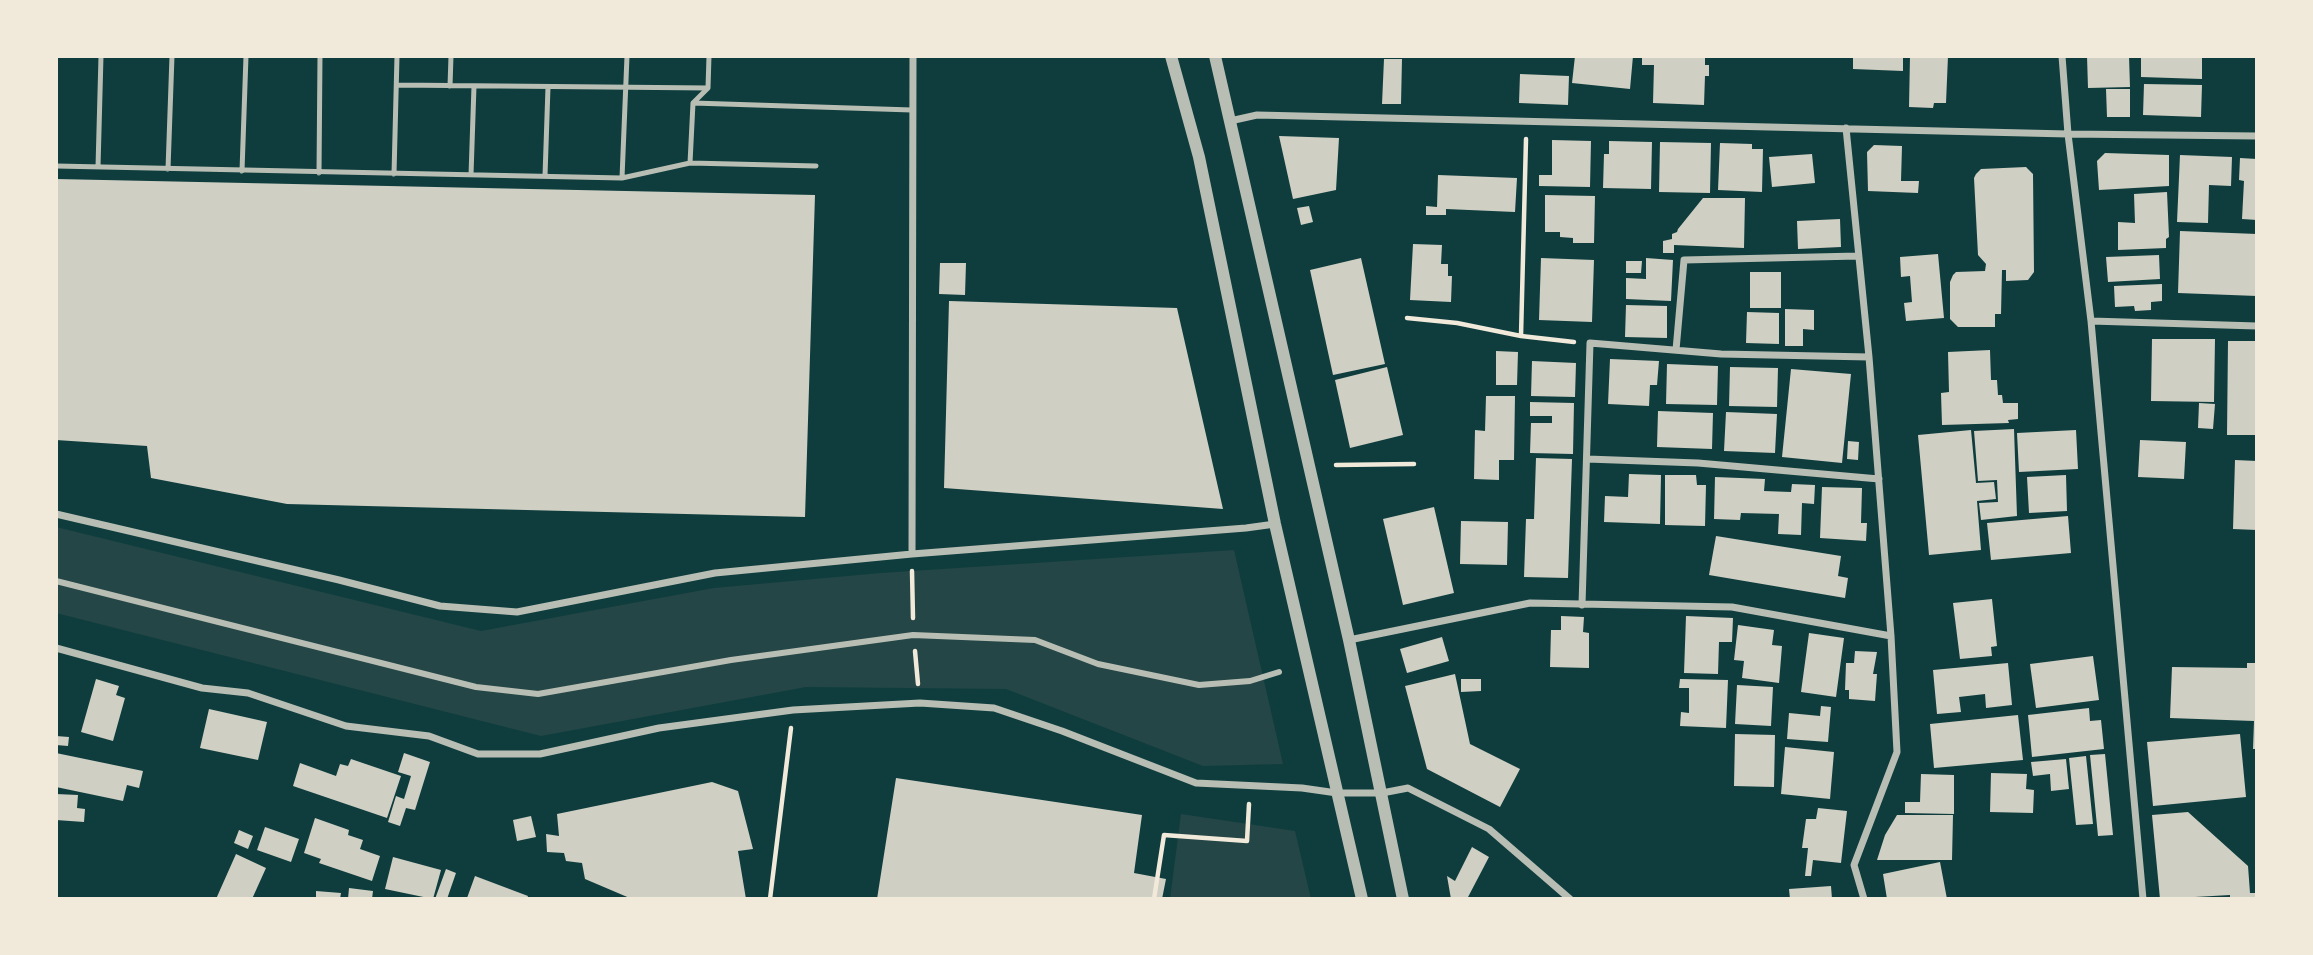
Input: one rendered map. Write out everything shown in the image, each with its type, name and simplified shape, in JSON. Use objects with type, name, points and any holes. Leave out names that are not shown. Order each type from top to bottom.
[{"type":"street","points":[[912,554],[913,56]]},
{"type":"street","points":[[1171,56],[1199,156],[1275,524],[1363,899]]},
{"type":"street","points":[[1215,56],[1349,640],[1403,899]]},
{"type":"street","points":[[2062,56],[2068,134],[2091,321],[2143,899]]},
{"type":"street","points":[[1230,121],[1257,115],[2257,136]]},
{"type":"street","points":[[1846,128],[1879,479],[1897,751],[1854,865],[1864,899]]},
{"type":"street","points":[[1676,350],[1684,260],[1858,256]]},
{"type":"street","points":[[2091,321],[2257,326]]},
{"type":"street","points":[[1582,605],[1590,344],[1721,354],[1868,357]]},
{"type":"street","points":[[1587,459],[1698,463],[1879,479]]},
{"type":"street","points":[[56,514],[440,606],[517,612],[715,573],[1275,524]]},
{"type":"street","points":[[56,581],[476,687],[538,694],[731,660],[914,635],[1035,640],[1098,664],[1199,685],[1250,681],[1279,672]]},
{"type":"street","points":[[1349,640],[1530,603],[1732,607],[1891,636]]},
{"type":"street","points":[[56,648],[202,688],[248,693],[346,726],[429,736],[478,754],[540,754],[659,728],[793,710],[920,702],[994,709],[1062,731],[1196,783],[1302,788],[1337,793],[1382,793],[1408,788],[1489,829],[1570,899]]},
{"type":"lane","points":[[98,167],[100,56]]},
{"type":"lane","points":[[168,169],[172,56]]},
{"type":"lane","points":[[242,171],[246,56]]},
{"type":"lane","points":[[318,173],[320,56]]},
{"type":"lane","points":[[394,174],[397,56]]},
{"type":"lane","points":[[450,86],[451,56]]},
{"type":"lane","points":[[622,178],[627,56]]},
{"type":"lane","points":[[690,163],[693,103],[708,88],[709,56]]},
{"type":"lane","points":[[397,85],[708,88]]},
{"type":"lane","points":[[471,175],[474,86]]},
{"type":"lane","points":[[545,176],[548,86]]},
{"type":"lane","points":[[693,103],[912,110]]},
{"type":"lane","points":[[56,166],[622,178],[690,163],[816,166]]},
{"type":"path","points":[[1521,336],[1526,121]]},
{"type":"path","points":[[1407,317],[1457,323],[1521,336],[1590,344]]},
{"type":"path","points":[[1336,465],[1413,464]]},
{"type":"path","points":[[769,899],[793,710]]},
{"type":"path","points":[[1154,899],[1164,835],[1247,841],[1250,786]]},
{"type":"shaded area","points":[[56,527],[481,631],[714,588],[881,573],[1234,550],[1283,764],[1203,766],[1006,689],[806,687],[541,736],[56,613]]},
{"type":"shaded area","points":[[1181,814],[1295,831],[1311,899],[1170,899]]},
{"type":"building","points":[[1575,56],[1633,56],[1630,89],[1572,83]]},
{"type":"building","points":[[1642,56],[1705,56],[1705,65],[1709,65],[1709,76],[1705,76],[1704,105],[1653,103],[1654,65],[1642,65]]},
{"type":"building","points":[[1853,56],[1903,56],[1903,71],[1853,69]]},
{"type":"building","points":[[1910,56],[1948,56],[1946,103],[1934,103],[1933,108],[1909,107]]},
{"type":"building","points":[[2087,56],[2129,56],[2130,87],[2088,88]]},
{"type":"building","points":[[2141,56],[2202,56],[2202,79],[2141,77]]},
{"type":"building","points":[[1384,59],[1402,59],[1401,104],[1382,104]]},
{"type":"building","points":[[1520,74],[1569,76],[1568,105],[1519,103]]},
{"type":"building","points":[[2144,84],[2202,85],[2201,117],[2143,115]]},
{"type":"building","points":[[2106,89],[2130,89],[2130,117],[2107,117]]},
{"type":"building","points":[[1279,136],[1339,138],[1336,190],[1293,199]]},
{"type":"building","points":[[1552,140],[1591,141],[1590,187],[1539,186],[1539,175],[1552,175]]},
{"type":"building","points":[[1609,141],[1652,142],[1651,189],[1603,188],[1604,154],[1609,154]]},
{"type":"building","points":[[1660,142],[1711,143],[1710,193],[1659,192]]},
{"type":"building","points":[[1720,143],[1752,144],[1752,149],[1763,149],[1762,192],[1718,190]]},
{"type":"building","points":[[1874,145],[1902,146],[1901,181],[1919,181],[1918,193],[1868,191],[1867,152]]},
{"type":"building","points":[[2105,153],[2169,155],[2169,186],[2099,190],[2097,161]]},
{"type":"building","points":[[1812,154],[1815,183],[1772,187],[1769,157]]},
{"type":"building","points":[[2180,155],[2232,157],[2231,186],[2209,185],[2208,223],[2177,222]]},
{"type":"building","points":[[2240,158],[2257,159],[2257,220],[2242,219],[2244,181],[2239,180]]},
{"type":"building","points":[[2026,167],[2033,174],[2034,272],[2028,280],[2006,281],[2006,270],[2002,270],[2001,314],[1995,314],[1995,327],[1958,327],[1950,319],[1950,282],[1953,275],[1956,272],[1985,271],[1986,264],[1978,255],[1974,178],[1981,169]]},
{"type":"building","points":[[1438,175],[1517,178],[1515,212],[1446,209],[1446,215],[1426,215],[1426,206],[1437,207]]},
{"type":"building","points":[[56,179],[815,195],[805,517],[287,504],[151,478],[147,446],[56,440]]},
{"type":"building","points":[[2167,192],[2169,237],[2166,239],[2166,248],[2118,250],[2118,222],[2135,223],[2134,194]]},
{"type":"building","points":[[1545,195],[1595,196],[1594,243],[1573,243],[1573,238],[1560,237],[1560,232],[1545,232]]},
{"type":"building","points":[[1703,198],[1745,198],[1744,248],[1674,245],[1674,253],[1663,253],[1663,241],[1672,239],[1672,234],[1677,232]]},
{"type":"building","points":[[1309,206],[1313,222],[1301,225],[1297,208]]},
{"type":"building","points":[[1840,219],[1841,247],[1798,249],[1797,221]]},
{"type":"building","points":[[2180,231],[2257,234],[2257,296],[2178,293]]},
{"type":"building","points":[[1413,244],[1442,245],[1441,264],[1448,264],[1448,276],[1452,276],[1451,302],[1410,300]]},
{"type":"building","points":[[1938,254],[1944,318],[1906,321],[1904,303],[1912,302],[1910,276],[1901,277],[1900,257]]},
{"type":"building","points":[[2159,255],[2160,279],[2108,282],[2106,257]]},
{"type":"building","points":[[1361,258],[1385,364],[1333,375],[1310,270]]},
{"type":"building","points":[[1541,258],[1594,260],[1592,322],[1539,320]]},
{"type":"building","points":[[1646,258],[1673,260],[1671,301],[1626,299],[1626,278],[1646,279]]},
{"type":"building","points":[[1626,261],[1642,261],[1641,273],[1626,273]]},
{"type":"building","points":[[940,263],[966,263],[965,295],[939,294]]},
{"type":"building","points":[[1750,272],[1781,272],[1781,308],[1750,308]]},
{"type":"building","points":[[2162,284],[2162,301],[2151,302],[2151,310],[2135,311],[2134,306],[2115,307],[2114,286]]},
{"type":"building","points":[[949,301],[1177,308],[1223,509],[944,488]]},
{"type":"building","points":[[1626,305],[1667,306],[1667,338],[1625,337]]},
{"type":"building","points":[[1785,309],[1814,310],[1814,330],[1803,329],[1803,346],[1785,346]]},
{"type":"building","points":[[1747,312],[1779,313],[1779,344],[1746,343]]},
{"type":"building","points":[[2152,339],[2215,339],[2214,402],[2151,401]]},
{"type":"building","points":[[2228,341],[2257,341],[2257,435],[2227,435]]},
{"type":"building","points":[[1990,350],[1991,380],[1997,380],[1998,395],[2002,395],[2003,403],[2018,403],[2018,419],[2008,420],[2009,423],[1942,425],[1941,393],[1949,392],[1948,352]]},
{"type":"building","points":[[1496,351],[1518,352],[1517,385],[1496,385]]},
{"type":"building","points":[[1610,359],[1659,361],[1657,385],[1650,385],[1649,406],[1608,404]]},
{"type":"building","points":[[1532,361],[1576,363],[1575,397],[1531,396]]},
{"type":"building","points":[[1667,364],[1718,366],[1717,405],[1666,404]]},
{"type":"building","points":[[1387,367],[1403,435],[1350,448],[1335,380]]},
{"type":"building","points":[[1730,367],[1778,368],[1777,407],[1729,406]]},
{"type":"building","points":[[1791,369],[1851,374],[1842,463],[1782,457]]},
{"type":"building","points":[[1486,396],[1515,396],[1514,460],[1499,460],[1499,480],[1474,479],[1475,430],[1485,431]]},
{"type":"building","points":[[1530,402],[1574,403],[1573,454],[1530,453],[1531,423],[1552,423],[1552,416],[1530,416]]},
{"type":"building","points":[[2199,403],[2215,404],[2213,429],[2198,428]]},
{"type":"building","points":[[1658,411],[1713,413],[1712,449],[1657,447]]},
{"type":"building","points":[[1726,412],[1777,414],[1775,453],[1724,451]]},
{"type":"building","points":[[2014,429],[2017,516],[1981,520],[1979,503],[1998,502],[1997,480],[1978,481],[1974,431]]},
{"type":"building","points":[[1971,430],[1976,483],[1994,482],[1996,499],[1977,501],[1981,550],[1929,555],[1918,435]]},
{"type":"building","points":[[2076,430],[2078,469],[2019,472],[2017,433]]},
{"type":"building","points":[[2140,440],[2186,442],[2184,479],[2138,477]]},
{"type":"building","points":[[1848,441],[1859,442],[1858,460],[1847,459]]},
{"type":"building","points":[[1536,458],[1572,459],[1568,578],[1524,577],[1526,519],[1534,519]]},
{"type":"building","points":[[2235,460],[2257,461],[2257,530],[2233,529]]},
{"type":"building","points":[[1629,474],[1661,475],[1660,524],[1604,522],[1605,496],[1628,497]]},
{"type":"building","points":[[1665,475],[1696,475],[1697,485],[1706,485],[1705,526],[1665,525]]},
{"type":"building","points":[[2066,475],[2067,511],[2029,513],[2027,477]]},
{"type":"building","points":[[1715,477],[1765,479],[1764,491],[1791,492],[1792,484],[1815,485],[1814,504],[1802,503],[1801,535],[1778,534],[1779,514],[1741,513],[1740,520],[1714,519]]},
{"type":"building","points":[[1822,487],[1862,488],[1861,523],[1867,523],[1866,541],[1820,538]]},
{"type":"building","points":[[1434,507],[1454,593],[1403,605],[1383,519]]},
{"type":"building","points":[[2068,516],[2071,553],[1991,560],[1987,523]]},
{"type":"building","points":[[1461,521],[1508,522],[1507,565],[1460,564]]},
{"type":"building","points":[[1716,536],[1841,556],[1838,576],[1848,578],[1845,598],[1709,575]]},
{"type":"building","points":[[1992,599],[1997,646],[1991,647],[1992,656],[1960,659],[1953,603]]},
{"type":"building","points":[[1561,616],[1584,617],[1583,632],[1589,633],[1589,668],[1550,667],[1551,630],[1561,630]]},
{"type":"building","points":[[1686,616],[1733,618],[1732,642],[1719,642],[1718,674],[1684,673]]},
{"type":"building","points":[[1738,625],[1774,630],[1772,645],[1782,646],[1779,683],[1742,678],[1744,661],[1734,660]]},
{"type":"building","points":[[1809,633],[1844,638],[1836,697],[1801,692]]},
{"type":"building","points":[[1442,637],[1449,661],[1407,673],[1400,649]]},
{"type":"building","points":[[1855,651],[1877,652],[1873,674],[1877,674],[1875,701],[1849,699],[1849,690],[1845,690],[1846,663],[1854,663]]},
{"type":"building","points":[[2093,656],[2099,700],[2036,708],[2030,664]]},
{"type":"building","points":[[2008,663],[2012,705],[1986,708],[1985,694],[1959,697],[1961,712],[1937,714],[1933,670]]},
{"type":"building","points":[[2247,663],[2257,663],[2257,749],[2253,749],[2254,721],[2170,718],[2172,667],[2247,668]]},
{"type":"building","points":[[1455,674],[1470,744],[1520,769],[1500,807],[1427,769],[1405,686]]},
{"type":"building","points":[[96,679],[119,686],[116,695],[125,698],[113,741],[81,732]]},
{"type":"building","points":[[1461,679],[1481,679],[1481,691],[1461,692]]},
{"type":"building","points":[[1680,679],[1728,680],[1726,728],[1680,726],[1681,712],[1689,713],[1689,688],[1679,688]]},
{"type":"building","points":[[1737,685],[1773,687],[1771,726],[1735,724]]},
{"type":"building","points":[[1821,706],[1831,707],[1828,742],[1787,739],[1789,713],[1820,716]]},
{"type":"building","points":[[2089,708],[2090,721],[2101,720],[2104,749],[2032,757],[2028,715]]},
{"type":"building","points":[[209,709],[267,722],[258,760],[200,748]]},
{"type":"building","points":[[2018,715],[2023,760],[1934,768],[1930,724]]},
{"type":"building","points":[[1735,734],[1775,735],[1774,787],[1734,786]]},
{"type":"building","points":[[2240,734],[2246,797],[2153,806],[2147,742]]},
{"type":"building","points":[[56,736],[69,737],[68,746],[56,745]]},
{"type":"building","points":[[1785,747],[1834,752],[1830,799],[1781,794]]},
{"type":"building","points":[[56,753],[143,771],[139,788],[127,785],[123,801],[56,787]]},
{"type":"building","points":[[404,753],[430,762],[415,810],[406,808],[400,826],[388,822],[396,796],[404,799],[411,776],[398,772]]},
{"type":"building","points":[[2105,754],[2113,835],[2098,836],[2090,755]]},
{"type":"building","points":[[2086,756],[2093,824],[2076,825],[2069,758]]},
{"type":"building","points":[[351,759],[401,776],[387,818],[293,786],[300,763],[336,776],[340,764],[348,766]]},
{"type":"building","points":[[2066,759],[2069,789],[2051,791],[2050,774],[2033,776],[2031,762]]},
{"type":"building","points":[[1991,773],[2027,774],[2026,789],[2034,790],[2033,813],[1990,812]]},
{"type":"building","points":[[1921,774],[1954,775],[1954,814],[1905,813],[1905,802],[1920,802]]},
{"type":"building","points":[[896,778],[1142,815],[1134,873],[1166,879],[1162,899],[877,899]]},
{"type":"building","points":[[712,782],[738,791],[753,849],[738,851],[746,899],[632,899],[585,879],[582,863],[566,861],[564,853],[547,852],[546,834],[559,836],[557,814]]},
{"type":"building","points":[[56,794],[78,795],[77,808],[85,809],[84,822],[56,820]]},
{"type":"building","points":[[1818,808],[1847,811],[1841,863],[1813,860],[1811,876],[1805,876],[1808,848],[1802,848],[1806,819],[1816,819]]},
{"type":"building","points":[[2188,812],[2248,866],[2250,893],[2257,893],[2257,899],[2230,899],[2230,895],[2160,899],[2152,815]]},
{"type":"building","points":[[1897,815],[1953,815],[1952,860],[1877,860],[1885,835]]},
{"type":"building","points":[[531,816],[536,837],[517,841],[513,820]]},
{"type":"building","points":[[315,818],[349,830],[348,835],[363,840],[360,849],[380,856],[372,881],[319,863],[321,859],[304,853]]},
{"type":"building","points":[[265,827],[299,839],[291,862],[257,850]]},
{"type":"building","points":[[239,830],[253,836],[248,849],[234,843]]},
{"type":"building","points":[[1472,847],[1489,857],[1467,899],[1451,899],[1447,876],[1455,881]]},
{"type":"building","points":[[236,854],[266,868],[252,899],[216,899]]},
{"type":"building","points":[[393,857],[441,870],[433,899],[385,889]]},
{"type":"building","points":[[1940,862],[1947,899],[1887,899],[1883,874]]},
{"type":"building","points":[[446,869],[456,873],[447,899],[435,899]]},
{"type":"building","points":[[475,876],[528,896],[527,899],[467,898]]},
{"type":"building","points":[[1831,886],[1832,899],[1790,899],[1789,889]]},
{"type":"building","points":[[349,888],[373,891],[372,899],[348,899]]},
{"type":"building","points":[[316,891],[341,893],[340,899],[316,899]]}]
